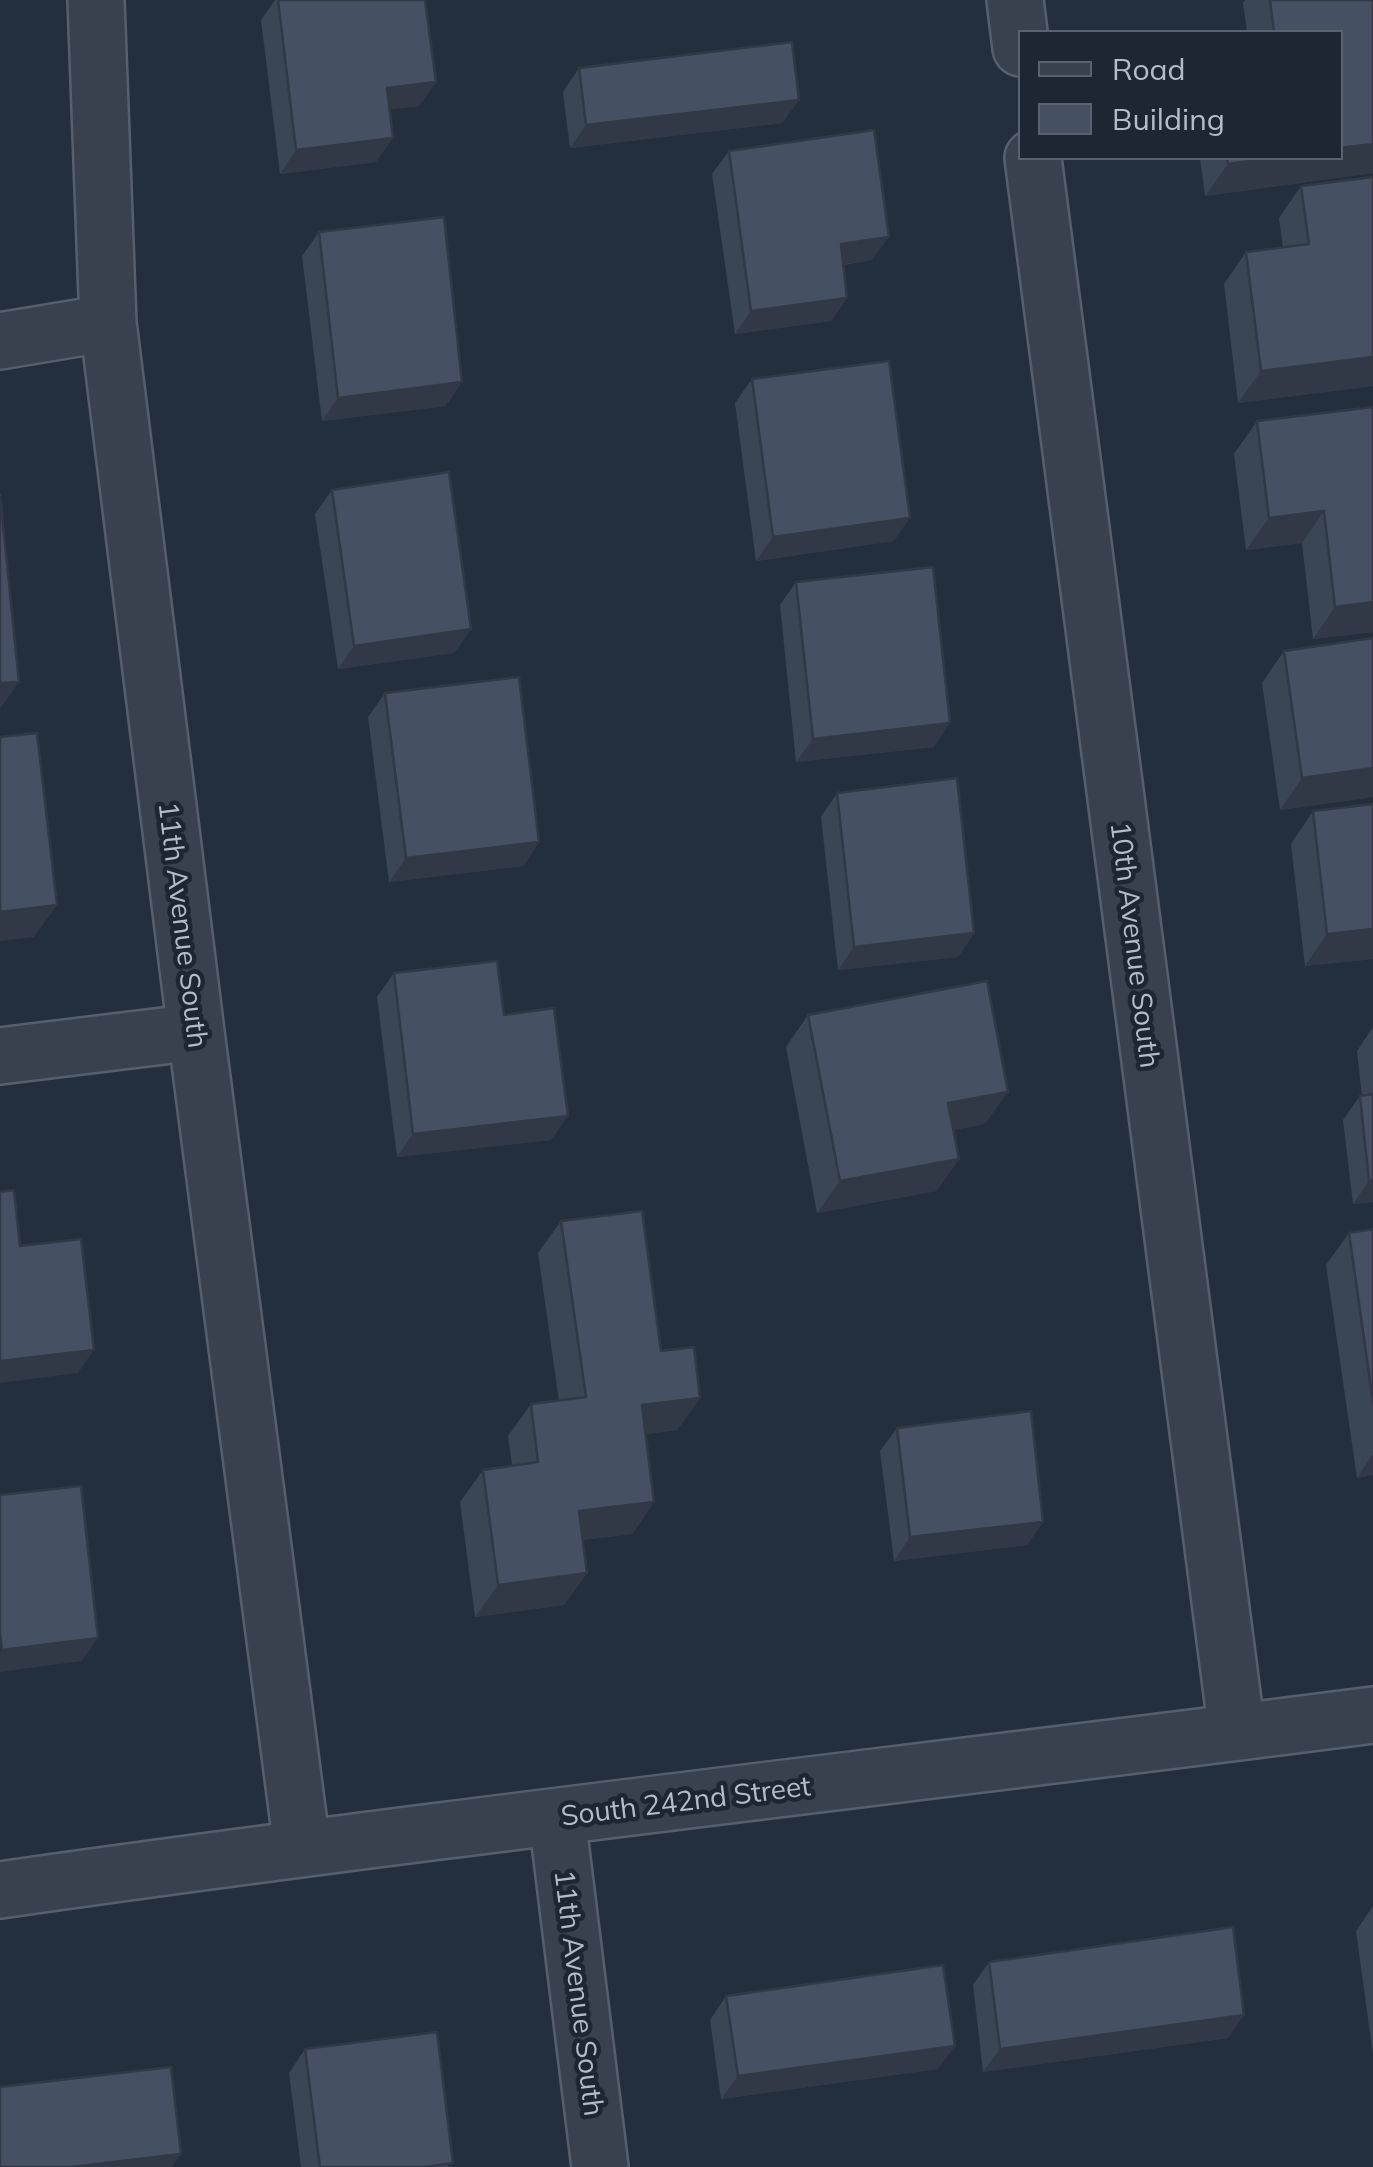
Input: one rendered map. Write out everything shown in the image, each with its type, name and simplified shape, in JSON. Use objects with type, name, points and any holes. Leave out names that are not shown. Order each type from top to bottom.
[{"type":"street","name":"11th Avenue South","points":[[96,0],[108,323],[302,1847]]},
{"type":"street","points":[[1015,0],[1018,30]]},
{"type":"street","name":"10th Avenue South","points":[[1033,160],[1238,1732]]},
{"type":"street","points":[[0,341],[108,323]]},
{"type":"street","points":[[0,1056],[196,1032]]},
{"type":"street","name":"South 242nd Street","points":[[0,1890],[302,1847],[1373,1715]]},
{"type":"street","name":"11th Avenue South","points":[[557,1818],[600,2167]]},
{"type":"building","points":[[278,0],[425,0],[436,82],[387,88],[393,138],[296,150]]},
{"type":"building","points":[[1270,0],[1373,0],[1373,144],[1343,148],[1343,30],[1274,30]]},
{"type":"building","points":[[792,42],[799,100],[586,125],[579,68]]},
{"type":"building","points":[[874,130],[889,237],[841,244],[847,298],[751,311],[729,151]]},
{"type":"building","points":[[1373,177],[1373,357],[1261,371],[1246,252],[1309,244],[1301,186]]},
{"type":"building","points":[[444,217],[462,382],[338,398],[319,232]]},
{"type":"building","points":[[889,361],[910,518],[773,537],[752,379]]},
{"type":"building","points":[[1373,407],[1373,602],[1335,607],[1324,511],[1269,518],[1257,421]]},
{"type":"building","points":[[449,472],[471,629],[354,646],[332,490]]},
{"type":"building","points":[[0,495],[19,682],[0,683]]},
{"type":"building","points":[[933,567],[950,723],[813,739],[796,582]]},
{"type":"building","points":[[1373,638],[1373,768],[1302,778],[1284,651]]},
{"type":"building","points":[[519,677],[539,842],[406,858],[385,693]]},
{"type":"building","points":[[37,733],[57,905],[0,912],[0,737]]},
{"type":"building","points":[[957,778],[974,933],[854,947],[837,793]]},
{"type":"building","points":[[1373,804],[1373,929],[1327,934],[1313,811]]},
{"type":"building","points":[[497,961],[504,1015],[554,1008],[568,1116],[413,1134],[394,973]]},
{"type":"building","points":[[987,981],[1008,1092],[948,1103],[959,1159],[840,1181],[808,1015]]},
{"type":"building","points":[[1373,1094],[1373,1180],[1369,1181],[1360,1096]]},
{"type":"building","points":[[14,1190],[20,1246],[81,1239],[94,1350],[0,1361],[0,1192]]},
{"type":"building","points":[[642,1211],[661,1351],[694,1347],[700,1398],[642,1405],[654,1502],[579,1511],[587,1573],[498,1585],[483,1470],[538,1462],[531,1404],[586,1397],[561,1221]]},
{"type":"building","points":[[1373,1229],[1373,1402],[1349,1233]]},
{"type":"building","points":[[1031,1411],[1043,1522],[910,1537],[897,1428]]},
{"type":"building","points":[[81,1486],[98,1638],[2,1650],[0,1495]]},
{"type":"building","points":[[1233,1927],[1244,2015],[1000,2049],[989,1962]]},
{"type":"building","points":[[943,1965],[955,2046],[738,2076],[726,1996]]},
{"type":"building","points":[[437,2032],[453,2163],[424,2167],[320,2167],[305,2049]]},
{"type":"building","points":[[171,2067],[181,2154],[71,2167],[0,2167],[0,2087]]}]
